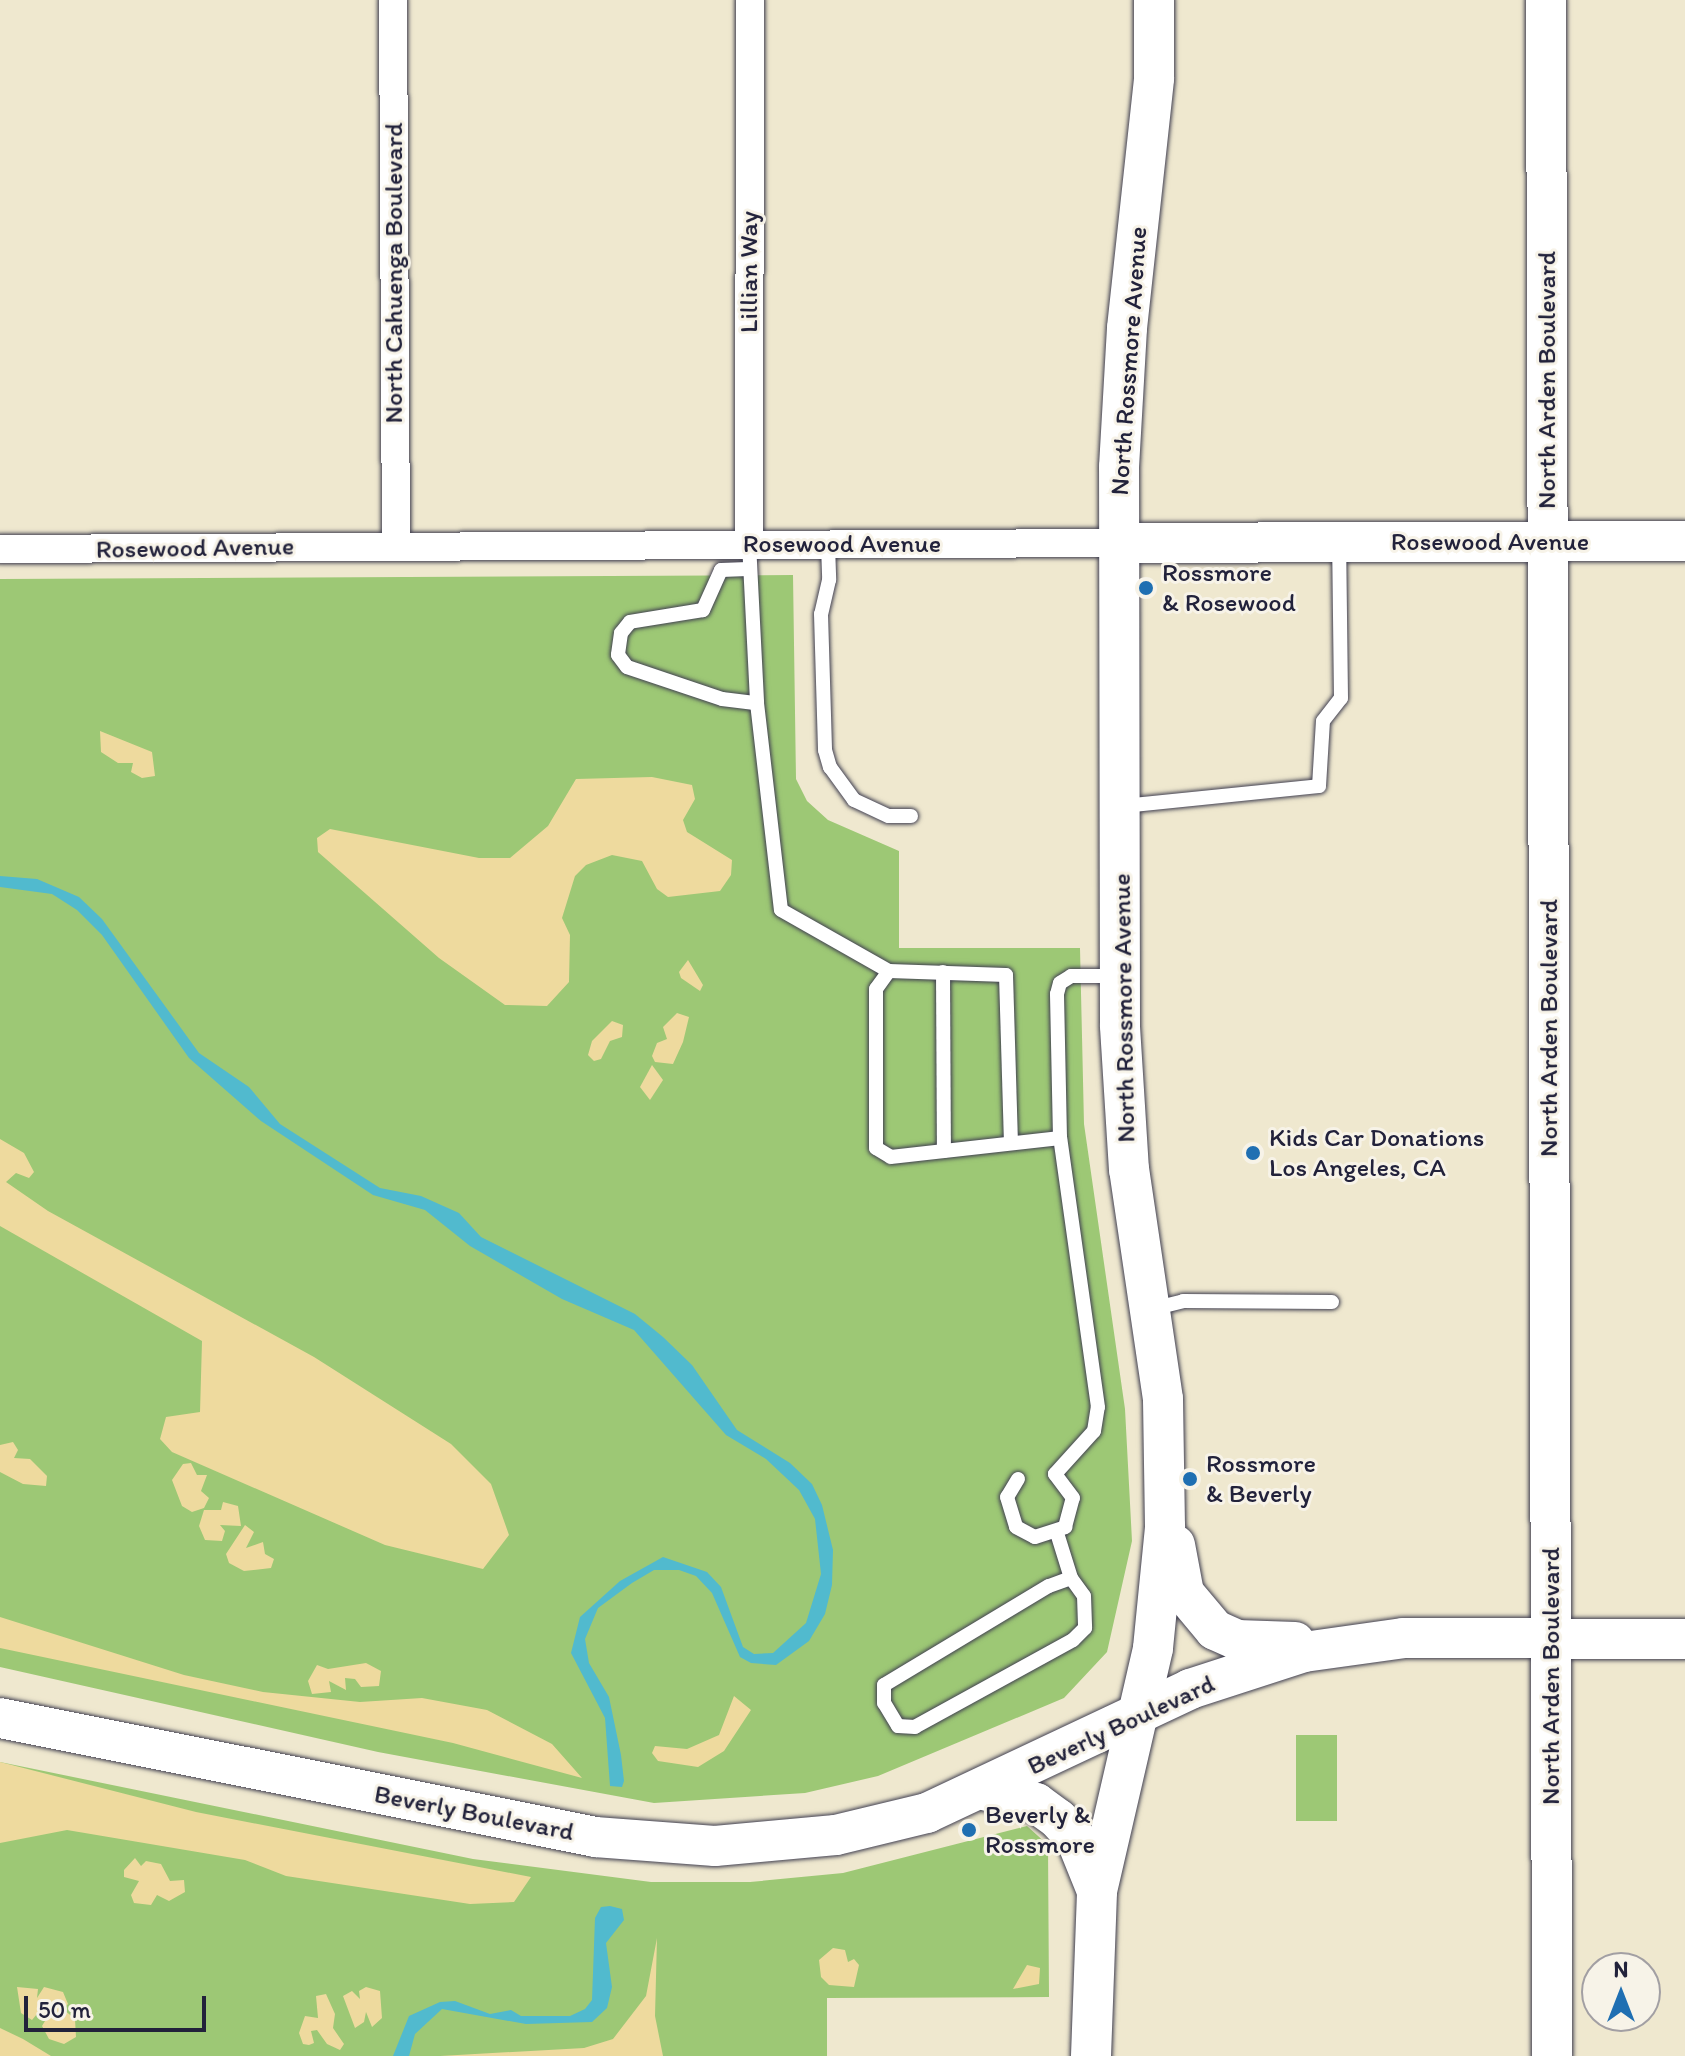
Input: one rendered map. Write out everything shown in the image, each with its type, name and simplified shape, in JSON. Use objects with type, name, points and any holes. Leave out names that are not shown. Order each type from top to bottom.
[{"type":"main road","name":"North Rossmore Avenue","points":[[1091,2056],[1097,1891],[1157,1621],[1166,1487],[1152,1309],[1124,1122],[1120,976],[1122,806],[1117,543],[1127,328],[1154,78],[1154,0]]},
{"type":"main road","name":"North Arden Boulevard","points":[[1546,0],[1552,2056]]},
{"type":"main road","name":"Rosewood Avenue","points":[[1117,543],[1685,541]]},
{"type":"main road","points":[[1166,1487],[1184,1593],[1215,1630],[1261,1642],[1403,1638]]},
{"type":"main road","name":"Beverly Boulevard","points":[[0,1718],[640,1843],[715,1846],[824,1837],[927,1813],[984,1790],[1190,1689],[1261,1663],[1403,1638],[1685,1639]]},
{"type":"main road","points":[[984,1790],[1036,1803],[1058,1819],[1076,1839],[1097,1891]]},
{"type":"street","name":"North Cahuenga Boulevard","points":[[393,0],[396,546]]},
{"type":"street","name":"Lillian Way","points":[[749,556],[750,0]]},
{"type":"street","name":"Rosewood Avenue","points":[[0,549],[396,546],[749,556],[828,545],[1117,543]]},
{"type":"lane","points":[[1122,806],[1319,786],[1323,721],[1341,698],[1339,543]]},
{"type":"lane","points":[[828,545],[829,580],[821,614],[823,727],[830,767],[854,800],[889,816],[911,816]]},
{"type":"lane","points":[[757,703],[722,699],[627,667],[618,655],[621,633],[630,622],[703,610],[721,570],[749,556],[757,703],[781,910],[788,918],[852,946],[889,971],[997,973],[1010,981],[1011,1142]]},
{"type":"lane","points":[[889,971],[876,989],[876,1148],[891,1157],[1060,1138]]},
{"type":"lane","points":[[943,972],[944,1151]]},
{"type":"lane","points":[[1018,1479],[1007,1497],[1016,1527],[1035,1537],[1057,1533],[1073,1508],[1070,1489],[1055,1474],[1094,1431],[1098,1407],[1060,1138],[1060,983],[1071,976],[1120,976]]},
{"type":"lane","points":[[1152,1309],[1183,1301],[1332,1302]]},
{"type":"lane","points":[[1057,1533],[1071,1578],[1084,1596],[1085,1628],[1073,1640],[915,1727],[898,1726],[884,1703],[884,1685],[1049,1586],[1071,1578]]},
{"type":"green space","points":[[793,575],[796,779],[807,801],[828,820],[899,851],[899,948],[1080,948],[1084,1124],[1125,1409],[1132,1541],[1107,1652],[1064,1698],[878,1776],[805,1793],[654,1803],[378,1752],[0,1667],[0,579]]},
{"type":"green space","points":[[1296,1735],[1337,1735],[1337,1821],[1296,1821]]},
{"type":"green space","points":[[0,1762],[473,1859],[651,1882],[750,1882],[843,1873],[1027,1826],[1048,1845],[1049,1997],[827,1998],[827,2056],[0,2056]]},
{"type":"sand","points":[[100,731],[152,752],[155,776],[142,778],[131,772],[133,763],[118,763],[101,752]]},
{"type":"sand","points":[[652,777],[692,785],[695,799],[683,820],[687,832],[732,860],[731,875],[720,891],[668,897],[657,889],[642,861],[612,855],[586,865],[575,876],[562,918],[570,935],[569,982],[547,1006],[505,1005],[439,958],[318,852],[317,838],[330,829],[479,858],[510,858],[548,826],[576,779]]},
{"type":"sand","points":[[688,960],[703,985],[700,991],[681,978],[679,972]]},
{"type":"sand","points":[[677,1013],[689,1017],[683,1042],[673,1064],[655,1062],[652,1056],[657,1043],[667,1039],[663,1027]]},
{"type":"sand","points":[[612,1021],[623,1025],[622,1037],[610,1041],[601,1059],[594,1061],[588,1055],[592,1041]]},
{"type":"sand","points":[[652,1065],[663,1080],[650,1100],[640,1087]]},
{"type":"sand","points":[[0,1139],[24,1153],[34,1172],[29,1178],[16,1173],[6,1182],[48,1211],[314,1357],[451,1444],[491,1484],[509,1535],[483,1569],[385,1545],[172,1452],[160,1439],[166,1417],[200,1412],[202,1341],[0,1226]]},
{"type":"sand","points":[[13,1442],[18,1450],[14,1458],[30,1459],[47,1476],[46,1486],[23,1484],[0,1472],[0,1445]]},
{"type":"sand","points":[[191,1463],[197,1475],[207,1475],[201,1491],[209,1498],[204,1508],[192,1512],[182,1506],[172,1480],[183,1464]]},
{"type":"sand","points":[[223,1502],[238,1506],[241,1526],[220,1525],[225,1531],[222,1541],[205,1540],[199,1526],[204,1510],[221,1510]]},
{"type":"sand","points":[[245,1525],[254,1532],[246,1548],[263,1542],[265,1554],[274,1559],[271,1568],[244,1571],[229,1563],[226,1554]]},
{"type":"sand","points":[[0,1617],[184,1675],[263,1692],[360,1702],[422,1698],[487,1710],[552,1744],[582,1778],[453,1743],[0,1648]]},
{"type":"sand","points":[[366,1663],[381,1671],[379,1686],[361,1687],[355,1679],[345,1678],[346,1690],[329,1681],[331,1692],[312,1694],[308,1681],[317,1665],[328,1669]]},
{"type":"sand","points":[[734,1696],[751,1710],[724,1751],[698,1767],[658,1761],[652,1753],[655,1746],[687,1749],[719,1735]]},
{"type":"sand","points":[[0,1762],[196,1812],[531,1877],[514,1902],[470,1904],[286,1876],[245,1860],[67,1830],[0,1843]]},
{"type":"sand","points":[[135,1858],[141,1866],[146,1861],[161,1864],[170,1881],[184,1880],[185,1892],[169,1901],[157,1895],[151,1905],[134,1903],[131,1895],[139,1881],[124,1877],[124,1870]]},
{"type":"sand","points":[[657,1938],[655,2016],[663,2056],[440,2056],[584,2048],[613,2039],[646,1996]]},
{"type":"sand","points":[[833,1948],[845,1950],[848,1962],[854,1959],[859,1965],[854,1987],[829,1985],[821,1977],[819,1960]]},
{"type":"sand","points":[[1027,1965],[1040,1968],[1039,1984],[1013,1989]]},
{"type":"sand","points":[[17,1987],[38,1989],[37,1998],[44,1987],[63,1992],[68,2004],[63,2009],[75,2019],[76,2037],[64,2044],[49,2039],[42,2026],[48,2016],[37,2014],[32,2020],[21,2013]]},
{"type":"sand","points":[[366,1987],[380,1991],[382,2018],[372,2027],[366,2012],[364,2022],[355,2028],[343,1996],[352,1991],[360,1999],[359,1991]]},
{"type":"sand","points":[[326,1994],[335,2014],[333,2028],[344,2044],[340,2050],[327,2044],[317,2030],[311,2031],[314,2043],[309,2045],[303,2044],[299,2033],[305,2016],[318,2018],[316,1996]]},
{"type":"sand","points":[[0,2028],[23,2039],[51,2056],[0,2056]]},
{"type":"water","points":[[0,876],[37,879],[79,897],[102,919],[199,1053],[249,1087],[280,1124],[380,1188],[421,1196],[459,1213],[481,1237],[635,1314],[663,1337],[692,1365],[737,1430],[790,1463],[812,1484],[822,1505],[833,1550],[832,1585],[825,1614],[809,1641],[776,1665],[751,1663],[740,1657],[712,1593],[696,1576],[679,1570],[654,1570],[632,1583],[598,1608],[585,1639],[589,1663],[609,1697],[621,1755],[622,1787],[610,1786],[605,1718],[571,1653],[580,1617],[620,1581],[663,1557],[707,1572],[721,1587],[743,1647],[754,1654],[773,1653],[806,1623],[821,1574],[815,1519],[799,1490],[766,1459],[726,1435],[634,1330],[562,1299],[470,1246],[425,1210],[373,1195],[261,1121],[189,1058],[102,935],[77,910],[52,894],[0,887]]},
{"type":"water","points":[[601,1907],[622,1909],[624,1920],[606,1943],[612,1987],[607,2008],[592,2022],[526,2024],[442,2009],[415,2034],[409,2056],[393,2056],[409,2016],[440,2002],[455,2001],[490,2014],[511,2010],[521,2016],[570,2016],[585,2009],[592,2000],[595,1918]]},
{"type":"place","name":"Rossmore & Rosewood","points":[[1146,588]]},
{"type":"place","name":"Kids Car Donations Los Angeles, CA","points":[[1253,1153]]},
{"type":"place","name":"Rossmore & Beverly","points":[[1190,1479]]},
{"type":"place","name":"Beverly & Rossmore","points":[[969,1830]]}]
